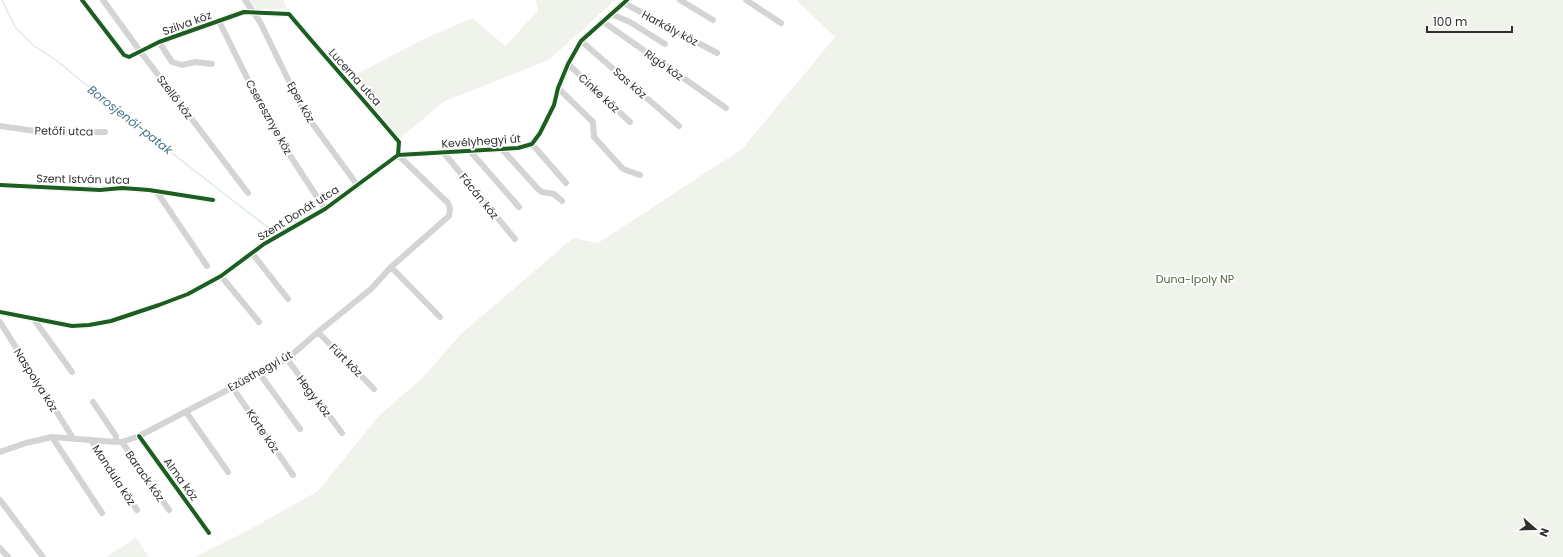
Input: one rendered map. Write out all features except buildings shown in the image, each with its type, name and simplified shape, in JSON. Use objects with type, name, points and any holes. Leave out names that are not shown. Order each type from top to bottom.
[{"type":"street","name":"Szilva köz","points":[[82,0],[124,55],[129,56],[159,42],[244,12],[288,14]]},
{"type":"street","name":"Szellő köz","points":[[103,0],[248,193]]},
{"type":"street","name":"Eper köz","points":[[245,0],[260,22],[304,112],[358,186]]},
{"type":"street","points":[[680,0],[713,20]]},
{"type":"street","points":[[746,0],[781,23]]},
{"type":"street","name":"Kevélyhegyi út","points":[[398,155],[471,152],[524,147],[532,144],[540,133],[554,105],[558,88],[568,64],[581,41],[625,1]]},
{"type":"street","name":"Harkály köz","points":[[625,1],[717,53]]},
{"type":"street","name":"Lucerna utca","points":[[288,14],[399,142],[398,155]]},
{"type":"street","points":[[611,14],[630,22],[665,44]]},
{"type":"street","name":"Cseresznye köz","points":[[219,21],[257,98],[289,154],[325,209]]},
{"type":"street","name":"Rigó köz","points":[[602,21],[726,108]]},
{"type":"street","name":"Sas köz","points":[[581,41],[679,126]]},
{"type":"street","points":[[159,42],[172,62],[182,65],[195,62],[212,64]]},
{"type":"street","name":"Cinke köz","points":[[568,64],[630,122]]},
{"type":"street","points":[[558,88],[593,122],[594,136],[623,169],[640,176]]},
{"type":"street","name":"Petőfi utca","points":[[0,126],[49,133],[105,132]]},
{"type":"street","points":[[532,144],[566,183]]},
{"type":"street","points":[[501,148],[538,189],[542,192],[554,194],[562,201]]},
{"type":"street","points":[[471,152],[519,207]]},
{"type":"street","name":"Fácán köz","points":[[444,153],[515,239]]},
{"type":"street","name":"Szent Donát utca","points":[[0,312],[72,326],[89,325],[105,322],[160,305],[188,294],[221,276],[252,253],[325,209],[398,155]]},
{"type":"street","name":"Ezüsthegyi út","points":[[0,452],[26,443],[52,437],[119,442],[138,436],[287,359],[371,289],[391,267],[446,220],[450,212],[448,203],[398,155]]},
{"type":"street","name":"Szent István utca","points":[[0,185],[100,190],[122,188],[149,190],[213,200]]},
{"type":"street","points":[[158,192],[206,266]]},
{"type":"street","points":[[252,253],[288,299]]},
{"type":"street","points":[[391,267],[440,317]]},
{"type":"street","points":[[221,276],[259,322]]},
{"type":"street","points":[[33,318],[72,372]]},
{"type":"street","name":"Naspolya köz","points":[[0,322],[73,438]]},
{"type":"street","name":"Fürt köz","points":[[318,332],[374,389]]},
{"type":"street","name":"Hegy köz","points":[[287,359],[342,433]]},
{"type":"street","points":[[259,373],[300,429]]},
{"type":"street","name":"Körte köz","points":[[232,387],[293,474]]},
{"type":"street","name":"Barack köz","points":[[93,402],[119,442],[169,510]]},
{"type":"street","points":[[186,412],[228,472]]},
{"type":"street","name":"Alma köz","points":[[138,436],[209,533]]},
{"type":"street","points":[[52,437],[102,513]]},
{"type":"street","name":"Mandula köz","points":[[92,440],[137,510]]},
{"type":"street","points":[[0,500],[44,557]]},
{"type":"street","points":[[0,548],[8,557]]},
{"type":"green space","points":[[248,0],[283,0],[287,9],[256,9]]},
{"type":"green space","points":[[536,0],[615,0],[549,60],[445,101],[399,139],[349,78],[428,37],[473,18],[505,46],[538,11]]},
{"type":"green space","name":"Duna-Ipoly NP","points":[[796,0],[1563,0],[1563,557],[195,557],[245,532],[318,491],[378,417],[424,376],[461,334],[573,238],[598,243],[742,149],[835,37]]},
{"type":"green space","points":[[136,538],[149,557],[106,557]]},
{"type":"waterway","name":"Borosjenői-patak","points":[[2,0],[15,27],[33,45],[57,61],[132,122],[271,230]]},
{"type":"cycle path","points":[[82,0],[124,55],[129,57],[159,42],[244,12],[289,14],[399,142],[398,155]]},
{"type":"cycle path","points":[[0,312],[72,326],[111,321],[188,294],[221,276],[264,244],[325,209],[398,155],[518,148],[532,144],[540,133],[554,105],[558,88],[568,64],[581,41],[627,0]]},
{"type":"cycle path","points":[[0,185],[100,190],[122,188],[149,190],[213,200]]},
{"type":"cycle path","points":[[139,436],[209,533]]}]
